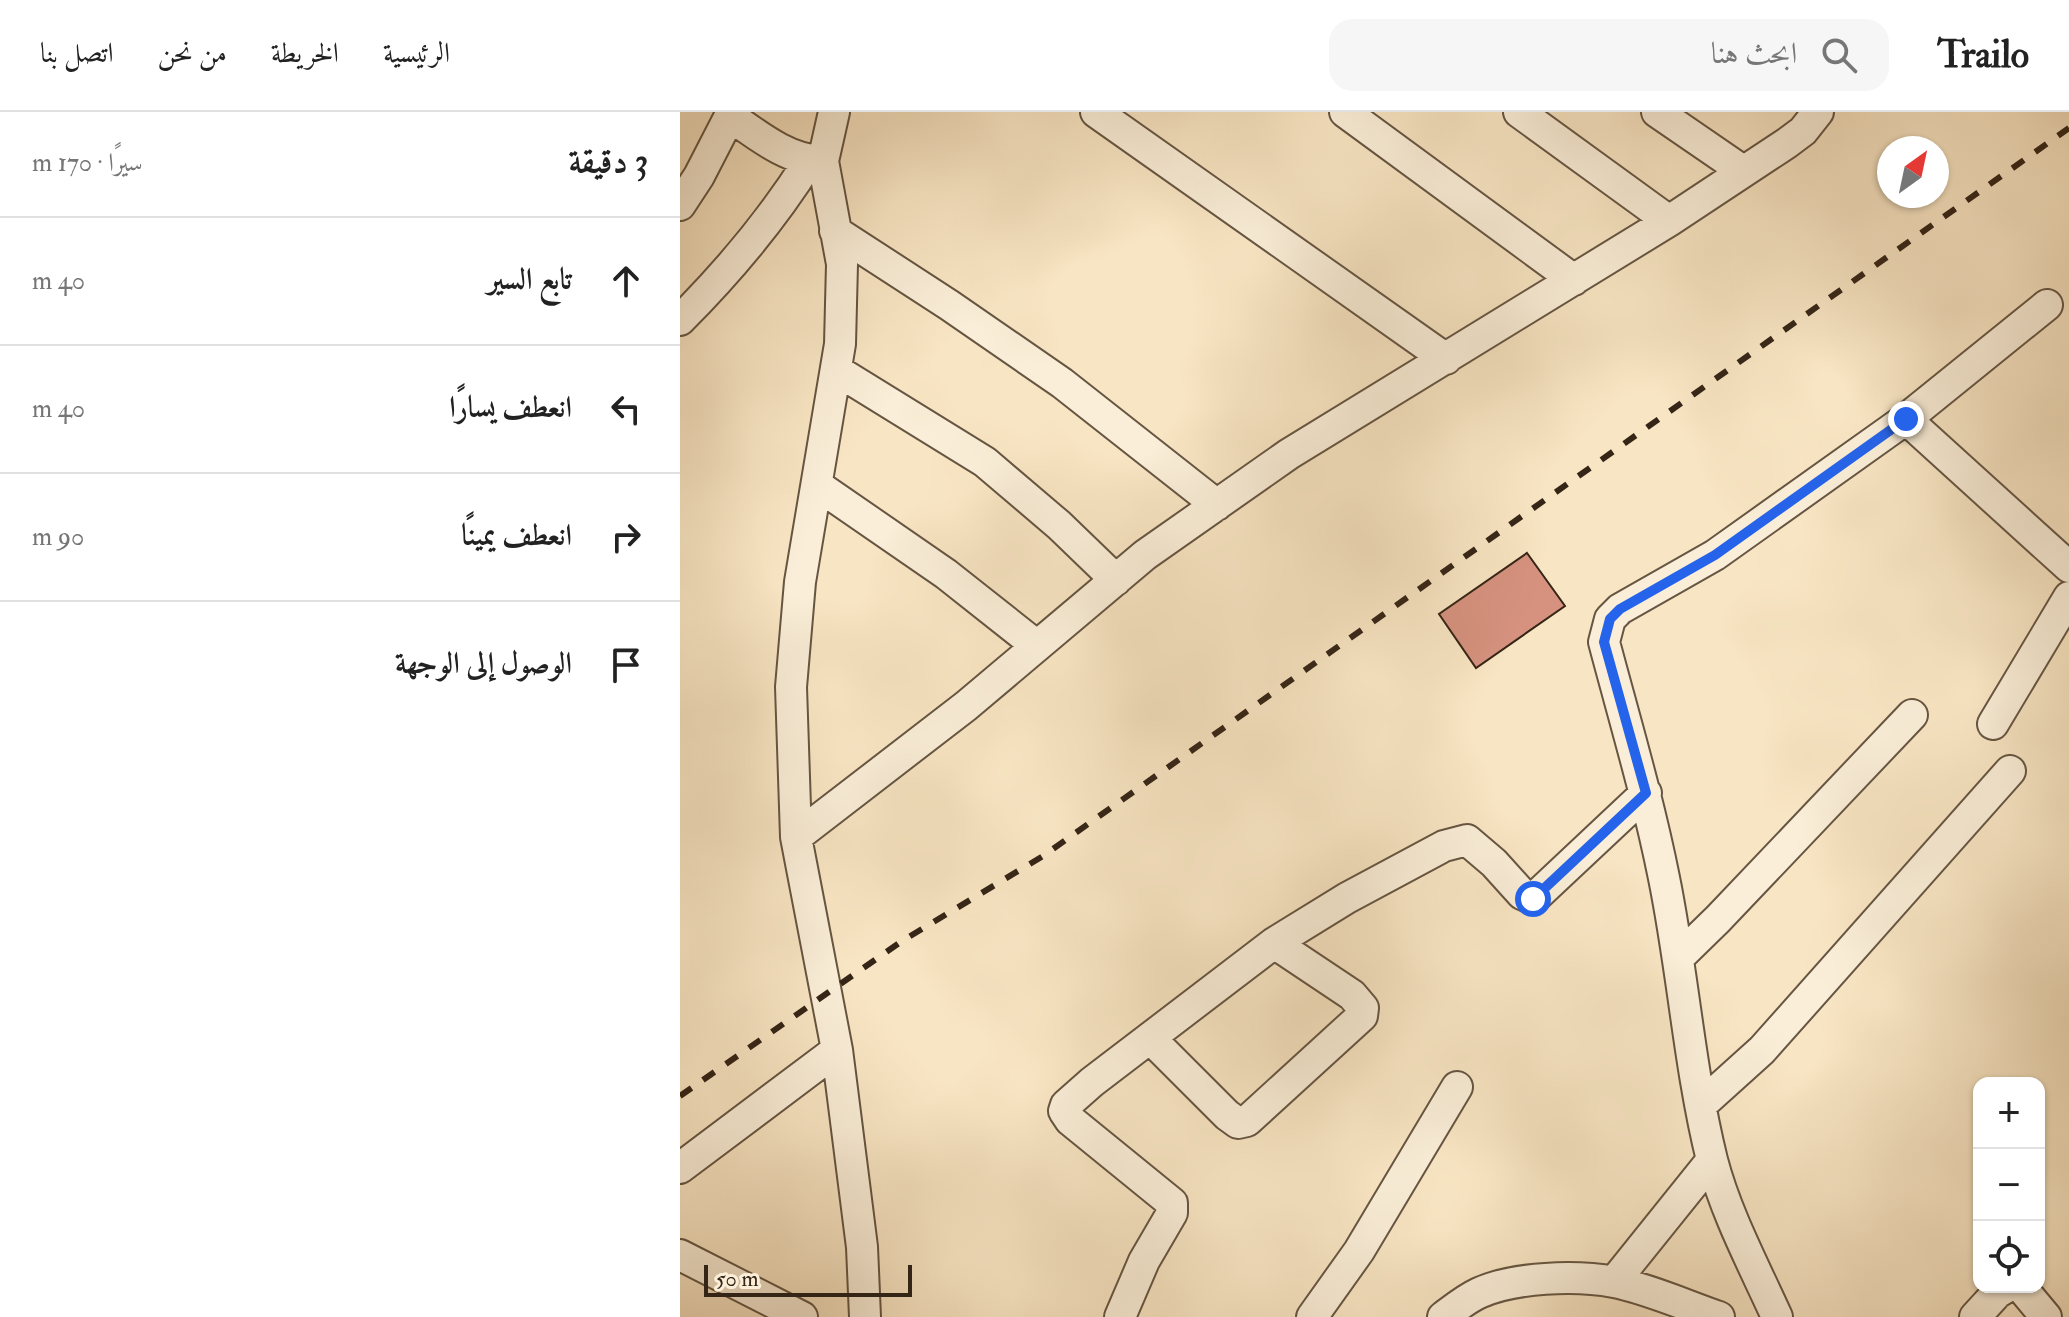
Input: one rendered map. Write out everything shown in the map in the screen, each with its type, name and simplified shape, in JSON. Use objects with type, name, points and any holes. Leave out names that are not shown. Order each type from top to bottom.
[{"type":"street","points":[[680,320],[726,274],[816,161],[834,112]]},
{"type":"street","points":[[1096,112],[1446,359]]},
{"type":"street","points":[[1345,112],[1574,280]]},
{"type":"street","points":[[1519,112],[1669,221]]},
{"type":"street","points":[[1657,112],[1743,171]]},
{"type":"street","points":[[796,837],[966,706],[1145,555],[1289,454],[1669,221],[1803,131],[1818,112]]},
{"type":"street","points":[[680,205],[690,168],[731,114],[782,149],[816,161]]},
{"type":"street","points":[[816,161],[842,264],[842,302],[836,370],[800,582],[791,687],[796,837],[837,1050],[862,1247],[865,1317]]},
{"type":"street","points":[[835,231],[1062,383],[1217,505]]},
{"type":"street","points":[[1777,1317],[1735,1223],[1712,1160],[1646,793],[1604,642],[1610,619],[1620,609],[1715,555],[1906,419],[2047,305]]},
{"type":"street","points":[[836,370],[985,462],[1059,525],[1116,580]]},
{"type":"street","points":[[1906,419],[2069,567]]},
{"type":"street","points":[[817,485],[946,574],[1037,646]]},
{"type":"street","points":[[1993,724],[2069,597]]},
{"type":"street","points":[[1678,958],[1912,715]]},
{"type":"street","points":[[1701,1105],[1762,1050],[2010,771]]},
{"type":"street","points":[[1120,1317],[1144,1261],[1172,1213],[1172,1203],[1070,1120],[1064,1108],[1092,1082],[1274,943],[1347,898],[1444,846],[1467,840],[1494,863],[1522,894],[1533,899],[1646,793]]},
{"type":"street","points":[[1151,1039],[1227,1115],[1238,1123],[1247,1121],[1362,1016],[1363,1008],[1352,995],[1274,943]]},
{"type":"street","points":[[680,1168],[837,1050]]},
{"type":"street","points":[[1312,1317],[1359,1251],[1457,1087]]},
{"type":"street","points":[[1614,1282],[1712,1160]]},
{"type":"street","points":[[680,1255],[802,1317]]},
{"type":"street","points":[[1443,1317],[1460,1303],[1482,1292],[1515,1283],[1552,1279],[1614,1282],[1713,1316]]},
{"type":"street","points":[[1975,1317],[1997,1293]]},
{"type":"street","points":[[2026,1293],[2046,1317]]},
{"type":"building","points":[[1527,553],[1565,606],[1476,668],[1439,614]]},
{"type":"railway","points":[[680,1096],[902,941],[1043,856],[2069,128]]},
{"type":"route","points":[[1533,899],[1646,793],[1604,642],[1610,619],[1620,609],[1715,555],[1906,419]]}]
